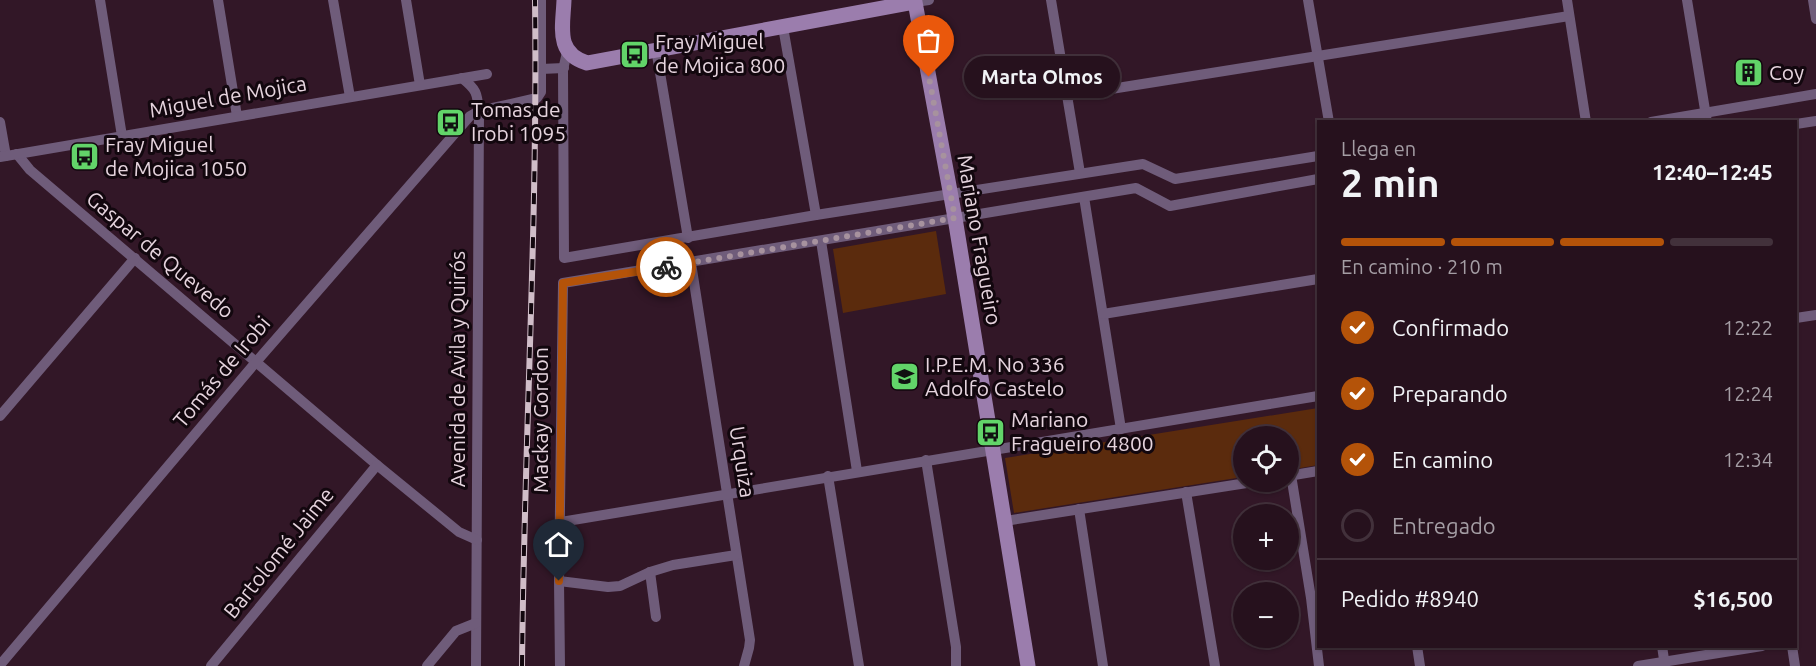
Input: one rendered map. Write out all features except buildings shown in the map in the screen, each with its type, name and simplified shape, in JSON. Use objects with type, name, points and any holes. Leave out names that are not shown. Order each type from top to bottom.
[{"type":"main road","points":[[564,0],[563,41],[567,51],[575,59],[587,63],[920,1]]},
{"type":"main road","name":"Mariano Fragueiro","points":[[920,1],[1029,666]]},
{"type":"street","points":[[100,0],[122,136]]},
{"type":"street","points":[[218,0],[237,117]]},
{"type":"street","points":[[333,0],[350,97]]},
{"type":"street","points":[[406,0],[420,85]]},
{"type":"street","points":[[479,111],[537,98],[541,92],[541,0]]},
{"type":"street","points":[[1051,0],[1080,173]]},
{"type":"street","points":[[1308,0],[1329,120]]},
{"type":"street","points":[[1567,0],[1586,120]]},
{"type":"street","points":[[1687,0],[1706,117]]},
{"type":"street","points":[[1812,0],[1816,19]]},
{"type":"street","points":[[1067,96],[1569,16]]},
{"type":"street","points":[[783,27],[816,215]]},
{"type":"street","points":[[656,49],[688,238]]},
{"type":"street","points":[[567,51],[564,68],[564,258],[950,193],[1143,164],[1174,179],[1317,156]]},
{"type":"street","points":[[541,69],[564,68]]},
{"type":"street","name":"Miguel de Mojica","points":[[7,156],[487,74]]},
{"type":"street","name":"Avenida de Avila y Quirós","points":[[462,78],[475,88],[479,111],[476,666]]},
{"type":"street","points":[[1673,120],[1706,117],[1816,94]]},
{"type":"street","name":"Tomás de Irobi","points":[[0,665],[256,362],[470,116],[479,111]]},
{"type":"street","points":[[1797,124],[1816,121]]},
{"type":"street","points":[[0,122],[7,156]]},
{"type":"street","name":"Gaspar de Quevedo","points":[[7,156],[30,170],[459,532],[477,540]]},
{"type":"street","points":[[691,263],[1136,188],[1170,206],[1317,179]]},
{"type":"street","points":[[1084,197],[1121,429]]},
{"type":"street","points":[[820,241],[857,471]]},
{"type":"street","points":[[0,416],[135,258]]},
{"type":"street","name":"Mackay Gordon","points":[[560,666],[563,283],[691,263]]},
{"type":"street","name":"Urquiza","points":[[691,263],[750,639],[744,666]]},
{"type":"street","points":[[1103,314],[1317,279]]},
{"type":"street","points":[[1797,318],[1816,315]]},
{"type":"street","points":[[561,522],[1317,396]]},
{"type":"street","points":[[926,460],[956,647],[956,666]]},
{"type":"street","name":"Bartolomé Jaime","points":[[212,666],[377,465]]},
{"type":"street","points":[[1299,474],[1317,471]]},
{"type":"street","points":[[828,476],[859,666]]},
{"type":"street","points":[[1005,521],[1233,485]]},
{"type":"street","points":[[1186,492],[1215,666]]},
{"type":"street","points":[[1293,492],[1309,582],[1319,666]]},
{"type":"street","points":[[1079,509],[1103,666]]},
{"type":"street","points":[[559,581],[620,586],[650,572],[673,565],[736,555]]},
{"type":"street","points":[[650,572],[656,617]]},
{"type":"street","points":[[427,666],[456,631],[476,623]]},
{"type":"street","points":[[1417,648],[1420,666]]},
{"type":"street","points":[[1662,648],[1665,664]]},
{"type":"street","points":[[1638,666],[1665,664],[1751,648]]},
{"type":"street","points":[[1792,648],[1795,666]]},
{"type":"shaded area","points":[[936,231],[946,294],[843,313],[833,249]]},
{"type":"shaded area","points":[[1317,408],[1317,465],[1299,468],[1299,426],[1233,426],[1233,479],[1014,513],[1005,458]]},
{"type":"railway","points":[[522,666],[535,166],[535,0]]},
{"type":"way so far","points":[[666,267],[955,218],[929,77]]},
{"type":"place","name":"Fray Miguel de Mojica 800","points":[[634,54]]},
{"type":"place","name":"Coy","points":[[1748,73]]},
{"type":"place","name":"Marta Olmos","points":[[929,77]]},
{"type":"place","name":"Tomas de Irobi 1095","points":[[450,122]]},
{"type":"place","name":"Fray Miguel de Mojica 1050","points":[[84,157]]},
{"type":"place","name":"I.P.E.M. No 336 Adolfo Castelo","points":[[904,377]]},
{"type":"place","name":"Mariano Fragueiro 4800","points":[[990,432]]},
{"type":"route","points":[[559,581],[563,283],[666,267]]}]
